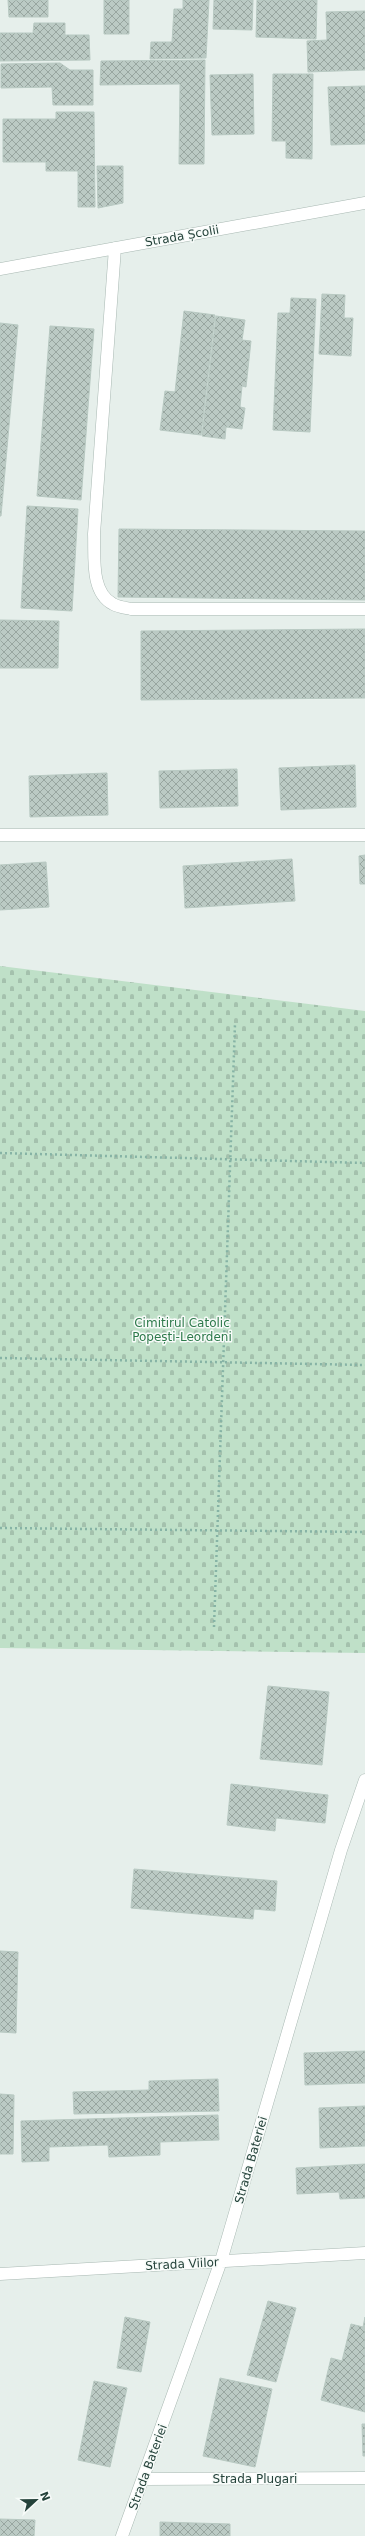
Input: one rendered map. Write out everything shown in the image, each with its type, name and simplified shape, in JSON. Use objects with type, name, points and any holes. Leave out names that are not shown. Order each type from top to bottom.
[{"type":"street","name":"Strada Școlii","points":[[0,269],[365,203]]},
{"type":"street","points":[[115,248],[94,534],[95,573],[100,591],[112,604],[131,609],[365,610]]},
{"type":"street","points":[[0,834],[365,834]]},
{"type":"street","name":"Strada Bateriei","points":[[122,2536],[222,2261],[341,1850],[365,1780]]},
{"type":"street","name":"Strada Viilor","points":[[0,2274],[365,2253]]},
{"type":"street","name":"Strada Plugari","points":[[144,2479],[365,2478]]},
{"type":"path","points":[[214,1627],[236,1024]]},
{"type":"path","points":[[0,1154],[365,1163]]},
{"type":"path","points":[[0,1358],[365,1365]]},
{"type":"path","points":[[0,1528],[365,1532]]},
{"type":"green space","name":"Cimitirul Catolic Popești-Leordeni","points":[[0,966],[365,1011],[365,1653],[0,1648]]},
{"type":"building","points":[[8,0],[48,0],[48,17],[9,17]]},
{"type":"building","points":[[104,0],[129,0],[129,34],[104,34]]},
{"type":"building","points":[[183,0],[209,0],[206,58],[150,59],[151,42],[172,42],[174,9],[183,9]]},
{"type":"building","points":[[214,0],[253,0],[252,30],[213,29]]},
{"type":"building","points":[[257,0],[317,0],[316,39],[256,37]]},
{"type":"building","points":[[365,11],[365,70],[308,72],[307,41],[327,40],[326,12]]},
{"type":"building","points":[[34,23],[65,23],[65,35],[89,35],[90,60],[0,61],[0,33],[33,33]]},
{"type":"building","points":[[205,60],[204,164],[179,164],[180,84],[100,85],[101,61]]},
{"type":"building","points":[[60,63],[70,70],[93,70],[93,105],[53,105],[52,87],[1,88],[1,64]]},
{"type":"building","points":[[253,74],[254,134],[212,135],[210,75]]},
{"type":"building","points":[[273,74],[313,74],[312,159],[286,158],[286,141],[272,141]]},
{"type":"building","points":[[365,86],[365,144],[331,145],[328,87]]},
{"type":"building","points":[[56,112],[94,112],[95,207],[78,207],[78,171],[46,171],[46,162],[3,162],[3,119],[56,119]]},
{"type":"building","points":[[97,166],[123,166],[123,203],[98,208]]},
{"type":"building","points":[[322,294],[345,295],[344,318],[353,318],[351,356],[319,354]]},
{"type":"building","points":[[291,298],[316,299],[310,432],[273,430],[278,313],[290,313]]},
{"type":"building","points":[[184,311],[215,315],[201,435],[160,430],[165,391],[175,392]]},
{"type":"building","points":[[216,316],[245,320],[242,340],[251,341],[246,387],[242,386],[240,407],[245,408],[242,429],[226,427],[225,439],[202,436]]},
{"type":"building","points":[[0,323],[18,325],[1,516],[0,516]]},
{"type":"building","points":[[50,326],[94,329],[81,500],[37,496]]},
{"type":"building","points":[[27,506],[78,509],[72,611],[21,608]]},
{"type":"building","points":[[119,529],[365,531],[365,600],[118,597]]},
{"type":"building","points":[[0,620],[59,621],[58,668],[0,668]]},
{"type":"building","points":[[365,629],[365,698],[141,700],[141,631]]},
{"type":"building","points":[[355,765],[356,807],[281,810],[279,768]]},
{"type":"building","points":[[237,769],[238,806],[160,808],[159,771]]},
{"type":"building","points":[[107,773],[108,815],[30,817],[29,776]]},
{"type":"building","points":[[365,855],[365,884],[360,884],[359,856]]},
{"type":"building","points":[[292,859],[295,901],[185,908],[183,866]]},
{"type":"building","points":[[46,862],[49,907],[0,910],[0,865]]},
{"type":"building","points":[[268,1686],[329,1692],[322,1765],[260,1759]]},
{"type":"building","points":[[231,1784],[328,1795],[325,1823],[276,1818],[275,1831],[227,1825]]},
{"type":"building","points":[[134,1869],[277,1881],[275,1911],[254,1909],[253,1919],[131,1908]]},
{"type":"building","points":[[0,1951],[18,1952],[16,2033],[0,2032]]},
{"type":"building","points":[[365,2051],[365,2083],[305,2085],[304,2053]]},
{"type":"building","points":[[218,2079],[219,2111],[74,2114],[73,2092],[149,2090],[149,2081]]},
{"type":"building","points":[[0,2094],[14,2095],[13,2154],[0,2154]]},
{"type":"building","points":[[365,2106],[365,2146],[320,2148],[319,2108]]},
{"type":"building","points":[[218,2115],[219,2140],[160,2142],[160,2155],[109,2157],[108,2145],[49,2147],[49,2161],[22,2162],[21,2121]]},
{"type":"building","points":[[365,2164],[365,2198],[340,2199],[339,2192],[297,2194],[296,2168]]},
{"type":"building","points":[[268,2301],[296,2308],[276,2382],[247,2375]]},
{"type":"building","points":[[125,2317],[150,2322],[141,2372],[117,2368]]},
{"type":"building","points":[[365,2317],[365,2412],[321,2400],[331,2358],[342,2361],[351,2324],[363,2327]]},
{"type":"building","points":[[220,2378],[272,2389],[255,2467],[203,2456]]},
{"type":"building","points":[[94,2381],[127,2388],[110,2467],[78,2460]]},
{"type":"building","points":[[362,2424],[365,2424],[365,2456],[363,2456]]},
{"type":"building","points":[[0,2519],[35,2520],[34,2536],[0,2536]]},
{"type":"building","points":[[160,2522],[230,2524],[230,2536],[160,2536]]}]
